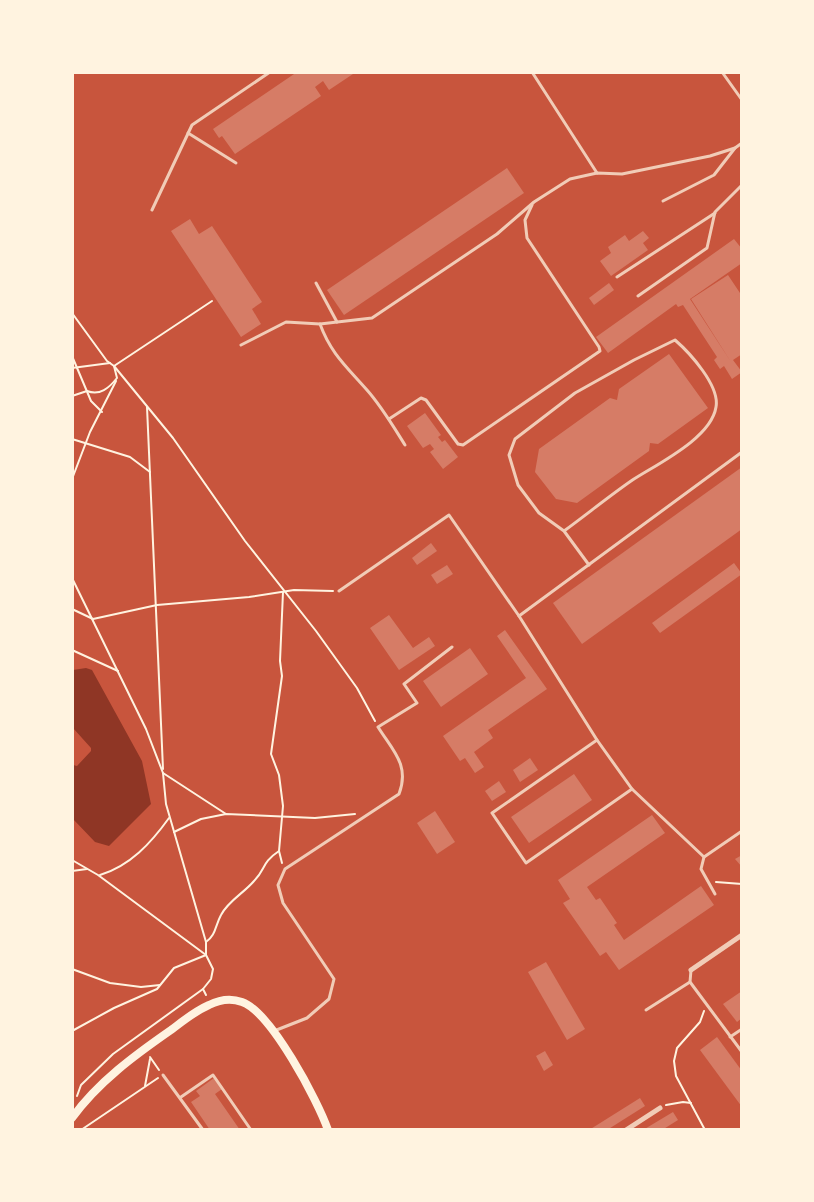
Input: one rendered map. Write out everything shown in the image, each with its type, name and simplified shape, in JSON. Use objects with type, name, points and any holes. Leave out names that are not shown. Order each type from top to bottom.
[{"type":"main road","points":[[72,1118],[82,1104],[110,1076],[144,1049],[210,1004],[227,1000],[243,1002],[258,1014],[273,1032],[313,1096],[328,1130]]},
{"type":"street","points":[[692,970],[742,935]]},
{"type":"street","points":[[626,1130],[660,1108]]},
{"type":"lane","points":[[152,210],[192,125],[270,72]]},
{"type":"lane","points":[[532,72],[597,173]]},
{"type":"lane","points":[[722,72],[742,100]]},
{"type":"lane","points":[[188,133],[236,163]]},
{"type":"lane","points":[[662,201],[714,175],[735,148],[742,143]]},
{"type":"lane","points":[[241,345],[286,322],[320,324],[372,318],[497,234],[534,202],[570,179],[597,173],[622,174],[710,156],[735,148]]},
{"type":"lane","points":[[617,277],[716,212],[742,184]]},
{"type":"lane","points":[[389,419],[421,398],[426,400],[458,444],[463,445],[600,351],[527,238],[525,220],[534,202]]},
{"type":"lane","points":[[638,296],[707,248],[716,212]]},
{"type":"lane","points":[[316,283],[337,322]]},
{"type":"lane","points":[[320,324],[328,344],[338,360],[368,391],[405,445]]},
{"type":"lane","points":[[564,532],[632,481],[670,459],[689,445],[712,418],[716,407],[714,392],[704,373],[686,349],[675,340],[634,360],[575,393],[515,439],[509,455],[518,485],[539,513],[564,532],[589,565]]},
{"type":"lane","points":[[519,616],[742,452]]},
{"type":"lane","points":[[339,591],[449,515],[519,616],[597,740],[632,790],[704,857]]},
{"type":"lane","points":[[273,1032],[306,1018],[329,999],[334,979],[283,903],[278,885],[285,869],[399,794],[404,782],[403,766],[378,728],[417,703],[404,684],[452,647]]},
{"type":"lane","points":[[597,740],[492,813],[526,862],[632,790]]},
{"type":"lane","points":[[714,894],[706,882],[701,869],[704,857],[742,831]]},
{"type":"lane","points":[[692,970],[690,982],[742,1052]]},
{"type":"lane","points":[[646,1010],[690,982]]},
{"type":"lane","points":[[730,1037],[742,1029]]},
{"type":"lane","points":[[163,1075],[203,1130]]},
{"type":"lane","points":[[181,1098],[214,1075],[252,1130]]},
{"type":"path","points":[[114,366],[212,301]]},
{"type":"path","points":[[72,313],[110,363],[173,438],[283,592],[316,632],[357,688],[378,728]]},
{"type":"path","points":[[72,356],[91,401],[102,412]]},
{"type":"path","points":[[72,368],[110,363]]},
{"type":"path","points":[[72,479],[90,432],[102,412],[117,378],[114,366]]},
{"type":"path","points":[[72,396],[86,391],[99,392],[106,389],[117,378]]},
{"type":"path","points":[[147,407],[163,773],[169,818],[206,942],[206,955]]},
{"type":"path","points":[[72,439],[130,458],[150,473]]},
{"type":"path","points":[[72,578],[146,729],[163,773],[226,814]]},
{"type":"path","points":[[72,609],[93,618],[157,606],[283,592],[339,591]]},
{"type":"path","points":[[283,592],[280,660],[282,676],[272,735],[271,754],[279,775],[283,806],[279,851],[285,869]]},
{"type":"path","points":[[72,650],[118,671]]},
{"type":"path","points":[[174,832],[201,819],[226,814],[315,818],[361,812]]},
{"type":"path","points":[[98,875],[117,870],[137,854],[157,835],[169,818]]},
{"type":"path","points":[[206,942],[213,937],[221,915],[228,905],[257,878],[267,859],[279,851]]},
{"type":"path","points":[[72,860],[98,875],[206,955],[214,969],[211,979],[203,989],[113,1054],[81,1085],[77,1097]]},
{"type":"path","points":[[72,871],[88,869]]},
{"type":"path","points":[[706,882],[742,884]]},
{"type":"path","points":[[72,1031],[114,1008],[157,989],[174,968],[206,955]]},
{"type":"path","points":[[72,969],[110,983],[141,987],[160,985]]},
{"type":"path","points":[[203,989],[210,1004]]},
{"type":"path","points":[[705,1130],[676,1076],[674,1060],[677,1048],[700,1022],[706,1004]]},
{"type":"path","points":[[145,1086],[150,1058]]},
{"type":"path","points":[[81,1130],[163,1075]]},
{"type":"path","points":[[660,1108],[670,1104],[691,1103]]},
{"type":"shaded area","points":[[86,668],[92,670],[142,761],[151,804],[109,846],[95,842],[73,819],[73,765],[77,766],[91,751],[91,748],[73,728],[73,670]]},
{"type":"building","points":[[297,72],[356,72],[329,90],[323,81],[315,87],[321,96],[235,154],[222,136],[219,138],[213,129]]},
{"type":"building","points":[[507,168],[524,193],[344,315],[327,290]]},
{"type":"building","points":[[190,219],[199,234],[212,226],[262,302],[252,309],[261,324],[241,337],[171,231]]},
{"type":"building","points":[[643,231],[649,238],[643,243],[648,250],[611,276],[600,261],[611,253],[608,247],[625,235],[629,241]]},
{"type":"building","points":[[734,239],[742,249],[742,263],[690,299],[731,362],[691,299],[728,275],[742,296],[742,354],[733,360],[742,372],[732,379],[724,366],[720,369],[714,360],[717,357],[683,305],[678,307],[676,304],[608,353],[596,337]]},
{"type":"building","points":[[609,283],[614,290],[594,305],[589,298]]},
{"type":"building","points":[[669,354],[708,408],[658,444],[650,443],[649,451],[577,503],[556,499],[535,472],[539,449],[610,398],[617,400],[619,389]]},
{"type":"building","points":[[425,413],[441,435],[438,437],[442,442],[445,440],[458,457],[443,469],[430,452],[434,449],[430,444],[423,448],[407,426]]},
{"type":"building","points":[[742,467],[742,529],[582,644],[553,603]]},
{"type":"building","points":[[431,543],[437,551],[417,565],[412,558]]},
{"type":"building","points":[[734,563],[742,574],[660,633],[652,623]]},
{"type":"building","points":[[447,565],[453,574],[437,584],[431,575]]},
{"type":"building","points":[[389,615],[413,648],[429,637],[435,646],[399,670],[370,628]]},
{"type":"building","points":[[505,630],[547,689],[488,730],[493,738],[474,752],[484,767],[475,773],[465,758],[460,761],[443,736],[526,678],[497,636]]},
{"type":"building","points":[[470,648],[488,674],[441,707],[423,681]]},
{"type":"building","points":[[530,758],[538,770],[520,782],[513,770]]},
{"type":"building","points":[[574,774],[592,800],[529,843],[511,817]]},
{"type":"building","points":[[499,781],[506,792],[492,801],[485,791]]},
{"type":"building","points":[[435,811],[455,842],[437,854],[417,823]]},
{"type":"building","points":[[652,815],[665,833],[587,887],[596,900],[600,898],[617,923],[614,925],[624,940],[701,886],[714,905],[619,970],[606,952],[600,956],[563,903],[570,899],[558,880]]},
{"type":"building","points":[[742,855],[742,867],[735,859]]},
{"type":"building","points":[[546,962],[585,1029],[567,1040],[528,972]]},
{"type":"building","points":[[742,991],[742,1018],[737,1022],[723,1004]]},
{"type":"building","points":[[717,1037],[742,1071],[742,1107],[700,1050]]},
{"type":"building","points":[[545,1051],[553,1065],[544,1071],[536,1056]]},
{"type":"building","points":[[214,1078],[222,1089],[215,1094],[240,1130],[210,1130],[191,1102],[200,1096],[196,1091]]},
{"type":"building","points":[[640,1098],[645,1106],[607,1130],[589,1130]]},
{"type":"building","points":[[673,1112],[678,1120],[662,1130],[643,1130]]}]
